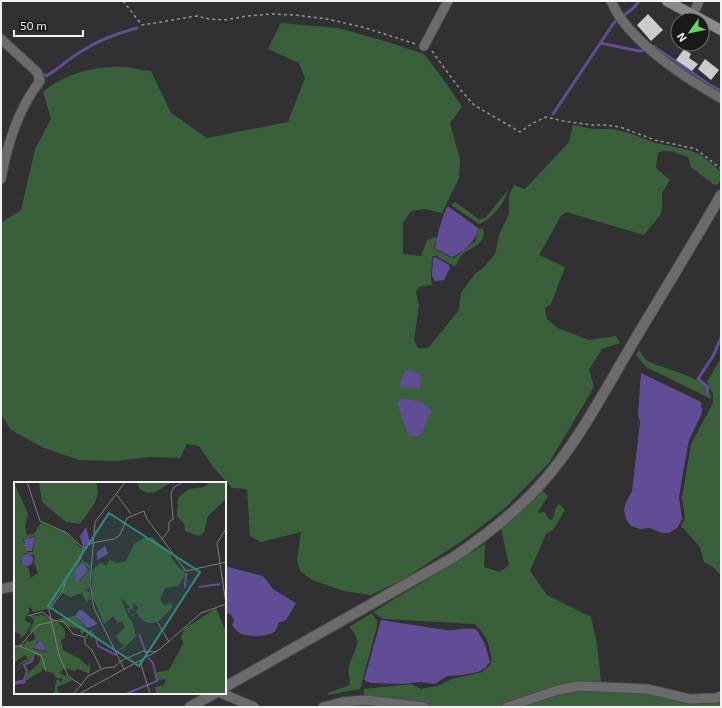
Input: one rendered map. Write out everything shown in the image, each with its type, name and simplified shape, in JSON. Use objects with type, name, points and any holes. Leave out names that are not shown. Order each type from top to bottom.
[{"type":"main road","points":[[667,1],[687,12]]},
{"type":"main road","points":[[710,24],[721,30]]},
{"type":"street","points":[[424,46],[448,1]]},
{"type":"street","points":[[611,1],[632,33],[693,82],[721,98]]},
{"type":"street","points":[[694,12],[698,1]]},
{"type":"street","points":[[1,39],[37,72],[40,81],[22,108],[12,134],[1,179]]},
{"type":"street","points":[[226,686],[454,557],[481,539],[523,503],[551,473],[567,452],[605,391],[721,195]]},
{"type":"street","points":[[1,589],[14,586]]},
{"type":"street","points":[[508,707],[558,690],[579,686],[646,689],[690,699],[716,698],[721,696]]},
{"type":"street","points":[[190,707],[213,694]]},
{"type":"street","points":[[223,694],[254,707]]},
{"type":"street","points":[[323,707],[343,702],[365,700],[424,707]]},
{"type":"path","points":[[123,1],[142,25],[196,16],[224,20],[272,14],[327,19],[362,27],[430,48],[458,88],[474,105],[520,132],[546,117],[592,126],[606,125],[620,127],[655,140],[696,149],[720,168],[721,167]]},
{"type":"green space","points":[[281,23],[338,28],[424,54],[462,107],[450,123],[460,159],[459,178],[442,213],[425,209],[411,211],[403,223],[403,254],[421,256],[427,240],[435,237],[437,238],[434,246],[436,250],[454,258],[475,241],[479,228],[483,229],[484,234],[478,244],[463,254],[456,266],[436,256],[432,257],[432,285],[419,287],[416,291],[419,306],[414,340],[418,348],[428,348],[459,310],[461,293],[475,274],[483,268],[495,254],[499,235],[509,214],[509,195],[514,185],[525,189],[569,142],[573,125],[593,129],[613,129],[656,143],[689,150],[701,155],[721,172],[721,179],[717,185],[713,184],[691,167],[688,157],[669,151],[658,153],[656,168],[670,180],[662,193],[661,214],[644,235],[566,212],[561,216],[539,255],[565,267],[551,304],[545,308],[547,319],[558,328],[589,340],[616,336],[620,343],[602,349],[589,370],[594,387],[549,463],[505,508],[465,539],[402,580],[371,595],[344,591],[312,580],[300,571],[297,561],[301,532],[261,542],[250,536],[247,489],[232,488],[214,468],[199,446],[187,444],[180,458],[150,457],[115,461],[79,460],[44,448],[11,430],[1,415],[1,223],[21,210],[35,149],[51,119],[43,92],[67,77],[85,71],[104,68],[128,68],[151,71],[171,113],[207,138],[288,122],[305,78],[299,63],[268,49]]},
{"type":"green space","points":[[509,189],[504,200],[494,214],[479,224],[451,205],[455,202],[479,219],[485,218]]},
{"type":"green space","points":[[639,350],[649,362],[686,375],[704,385],[710,392],[711,399],[646,367],[636,355]]},
{"type":"green space","points":[[721,358],[721,575],[713,567],[704,562],[700,547],[681,526],[685,518],[682,498],[691,444],[713,403],[713,394],[707,382]]},
{"type":"green space","points":[[543,491],[548,496],[537,513],[545,512],[549,519],[552,520],[559,504],[565,510],[553,530],[546,534],[530,571],[547,595],[591,617],[597,644],[602,690],[647,693],[688,704],[721,700],[721,707],[336,707],[363,704],[364,689],[411,684],[421,689],[440,685],[452,679],[482,672],[491,664],[491,653],[488,642],[483,633],[475,624],[383,619],[373,612],[485,544],[484,567],[500,572],[509,565],[501,529]]},
{"type":"green space","points":[[372,613],[377,621],[377,627],[360,689],[328,695],[328,693],[350,685],[349,666],[357,646],[357,642],[354,633],[349,627]]},
{"type":"shaded area","points":[[447,207],[478,228],[475,237],[469,246],[452,257],[436,249],[435,247],[441,222]]},
{"type":"shaded area","points":[[435,257],[449,265],[450,268],[444,280],[435,281],[432,276],[433,258]]},
{"type":"shaded area","points":[[407,370],[419,373],[421,376],[420,388],[401,387],[400,384],[405,371]]},
{"type":"shaded area","points":[[641,373],[701,402],[702,413],[689,440],[682,478],[679,498],[682,519],[677,528],[669,533],[662,533],[650,528],[640,529],[631,526],[626,519],[624,510],[626,502],[632,491],[640,422],[638,414]]},
{"type":"shaded area","points":[[401,399],[422,403],[429,408],[431,412],[422,433],[418,436],[410,436],[407,431],[397,403]]},
{"type":"shaded area","points":[[226,566],[263,576],[273,589],[296,603],[286,620],[278,623],[277,629],[274,632],[260,636],[245,635],[237,631],[232,625],[234,621],[231,614],[226,613]]},
{"type":"shaded area","points":[[381,620],[446,630],[469,628],[477,630],[485,644],[490,662],[484,669],[478,672],[447,676],[435,684],[421,682],[402,684],[371,683],[364,680]]},
{"type":"building","points":[[648,14],[663,30],[651,41],[637,25]]},
{"type":"building","points":[[682,52],[688,52],[691,54],[689,58],[698,64],[692,71],[676,60]]},
{"type":"building","points":[[705,59],[719,70],[711,80],[698,69]]},
{"type":"waterway","points":[[553,114],[613,24],[634,8],[639,1]]},
{"type":"waterway","points":[[41,73],[46,76],[95,43],[137,28]]},
{"type":"waterway","points":[[600,43],[639,51],[645,50]]},
{"type":"waterway","points":[[653,46],[721,91]]},
{"type":"waterway","points":[[707,393],[708,387],[698,379],[713,356],[721,338]]}]
